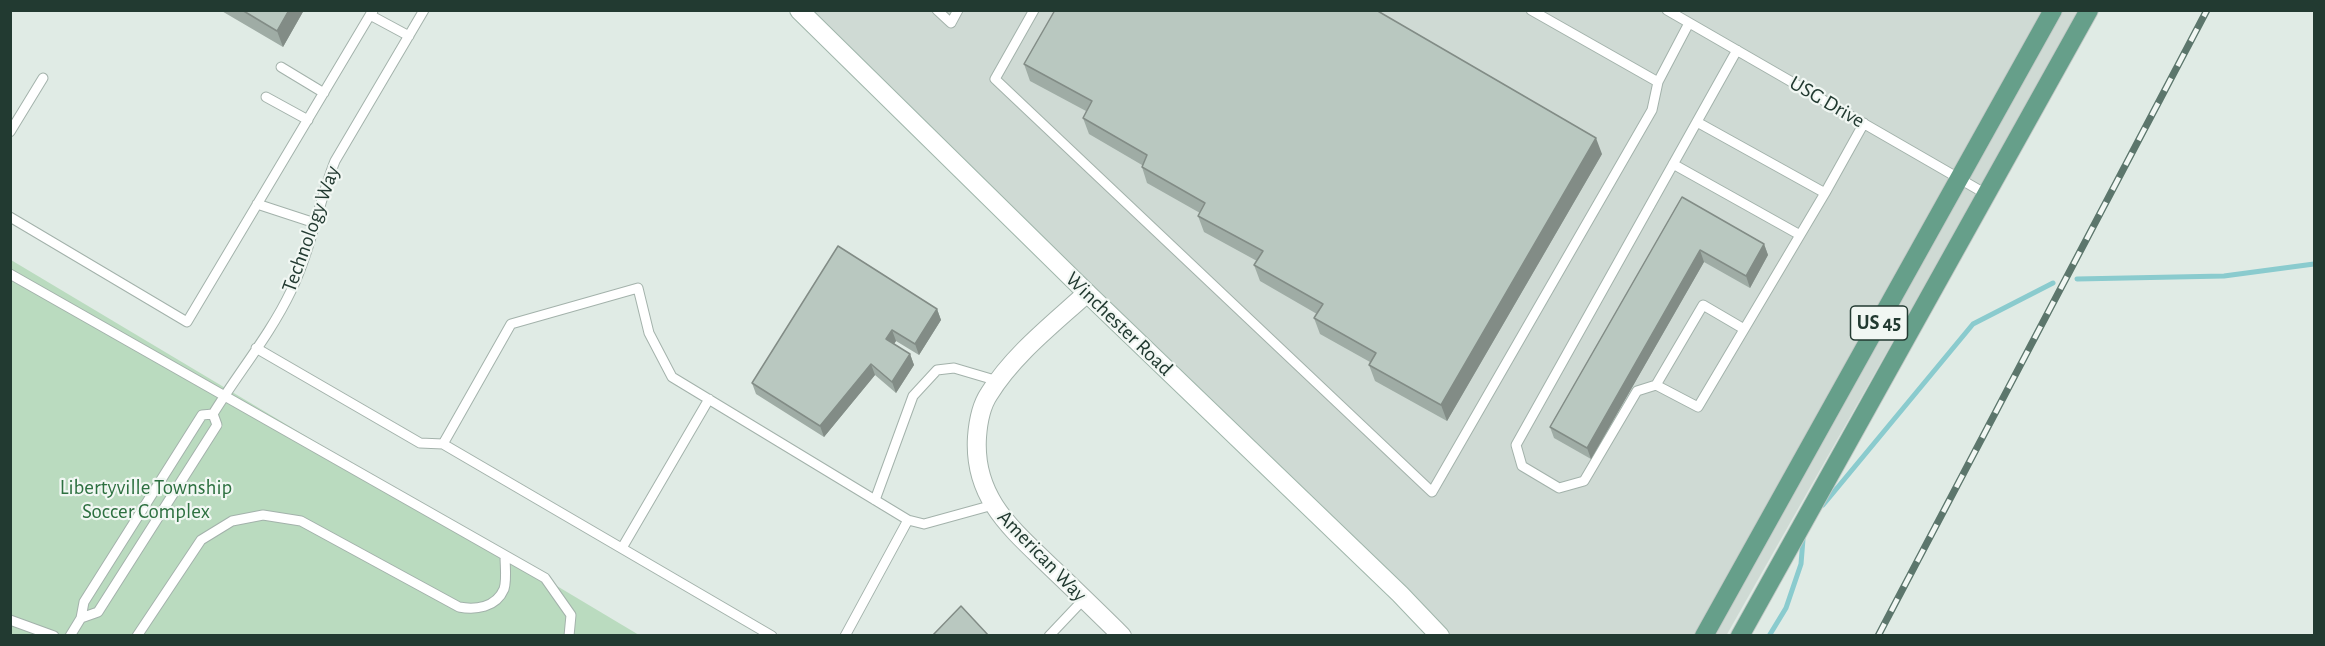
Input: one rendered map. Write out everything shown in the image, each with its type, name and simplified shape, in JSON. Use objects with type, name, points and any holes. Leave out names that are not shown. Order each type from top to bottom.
[{"type":"main road","name":"Winchester Road","points":[[799,10],[1087,293],[1400,594],[1440,636]]},
{"type":"main road","name":"US 45","points":[[1704,636],[2053,10]]},
{"type":"main road","name":"US 45","points":[[1740,636],[2089,10]]},
{"type":"main road","name":"American Way","points":[[1087,293],[1027,348],[998,381],[983,405],[976,453],[978,470],[993,505],[1007,524],[1122,636]]},
{"type":"lane","name":"Technology Way","points":[[213,414],[291,291],[310,245],[335,161],[424,10]]},
{"type":"lane","points":[[937,10],[951,23],[958,10]]},
{"type":"lane","points":[[1034,10],[995,79],[1432,492],[1652,110],[1658,82],[1689,23]]},
{"type":"lane","points":[[1531,10],[1658,82]]},
{"type":"lane","name":"USG Drive","points":[[1667,10],[1986,194]]},
{"type":"lane","points":[[10,217],[187,322],[372,13],[409,36]]},
{"type":"lane","points":[[1737,50],[1516,445],[1522,466],[1559,488],[1584,481],[1637,391],[1656,385],[1703,305],[1744,329]]},
{"type":"lane","points":[[281,67],[324,93]]},
{"type":"lane","points":[[10,132],[43,78]]},
{"type":"lane","points":[[266,97],[308,120]]},
{"type":"lane","points":[[1697,122],[1825,193]]},
{"type":"lane","points":[[1656,385],[1698,407],[1864,123]]},
{"type":"lane","points":[[1673,164],[1800,235]]},
{"type":"lane","points":[[257,204],[315,223]]},
{"type":"lane","points":[[10,274],[545,578],[571,615],[569,636]]},
{"type":"lane","points":[[443,444],[511,324],[638,288],[649,333],[672,377],[908,520],[924,524],[993,505]]},
{"type":"lane","points":[[256,348],[420,443],[443,444],[772,636]]},
{"type":"lane","points":[[875,500],[913,396],[938,370],[954,368],[998,381]]},
{"type":"lane","points":[[622,548],[709,399]]},
{"type":"lane","points":[[70,636],[81,618],[84,602],[202,416],[213,414],[217,425],[98,612],[81,618]]},
{"type":"lane","points":[[137,636],[201,540],[232,521],[263,515],[301,521],[459,607],[474,610],[494,602],[504,590],[506,556]]},
{"type":"lane","points":[[845,636],[908,520]]},
{"type":"lane","points":[[1049,636],[1084,599]]},
{"type":"lane","points":[[10,620],[54,636]]},
{"type":"shaded area","points":[[799,11],[2080,11],[1726,636],[1440,635]]},
{"type":"green space","name":"Libertyville Township Soccer Complex","points":[[11,260],[639,635],[11,636]]},
{"type":"building","points":[[242,10],[289,10],[277,31]]},
{"type":"building","points":[[1055,10],[1376,10],[1596,138],[1441,405],[1369,365],[1376,353],[1314,318],[1323,304],[1254,265],[1263,251],[1198,216],[1205,203],[1142,167],[1147,155],[1083,118],[1092,101],[1024,64]]},
{"type":"building","points":[[1682,197],[1764,244],[1746,276],[1700,250],[1587,448],[1550,427]]},
{"type":"building","points":[[838,246],[937,309],[915,344],[892,330],[886,339],[910,354],[892,382],[871,364],[820,426],[752,383]]},
{"type":"building","points":[[961,606],[989,636],[932,636]]},
{"type":"waterway","points":[[2077,279],[2224,276],[2314,264]]},
{"type":"waterway","points":[[1823,505],[1973,324],[2053,283]]},
{"type":"waterway","points":[[1769,636],[1786,608],[1801,564],[1803,539]]},
{"type":"railway","points":[[1878,636],[2207,10]]}]
